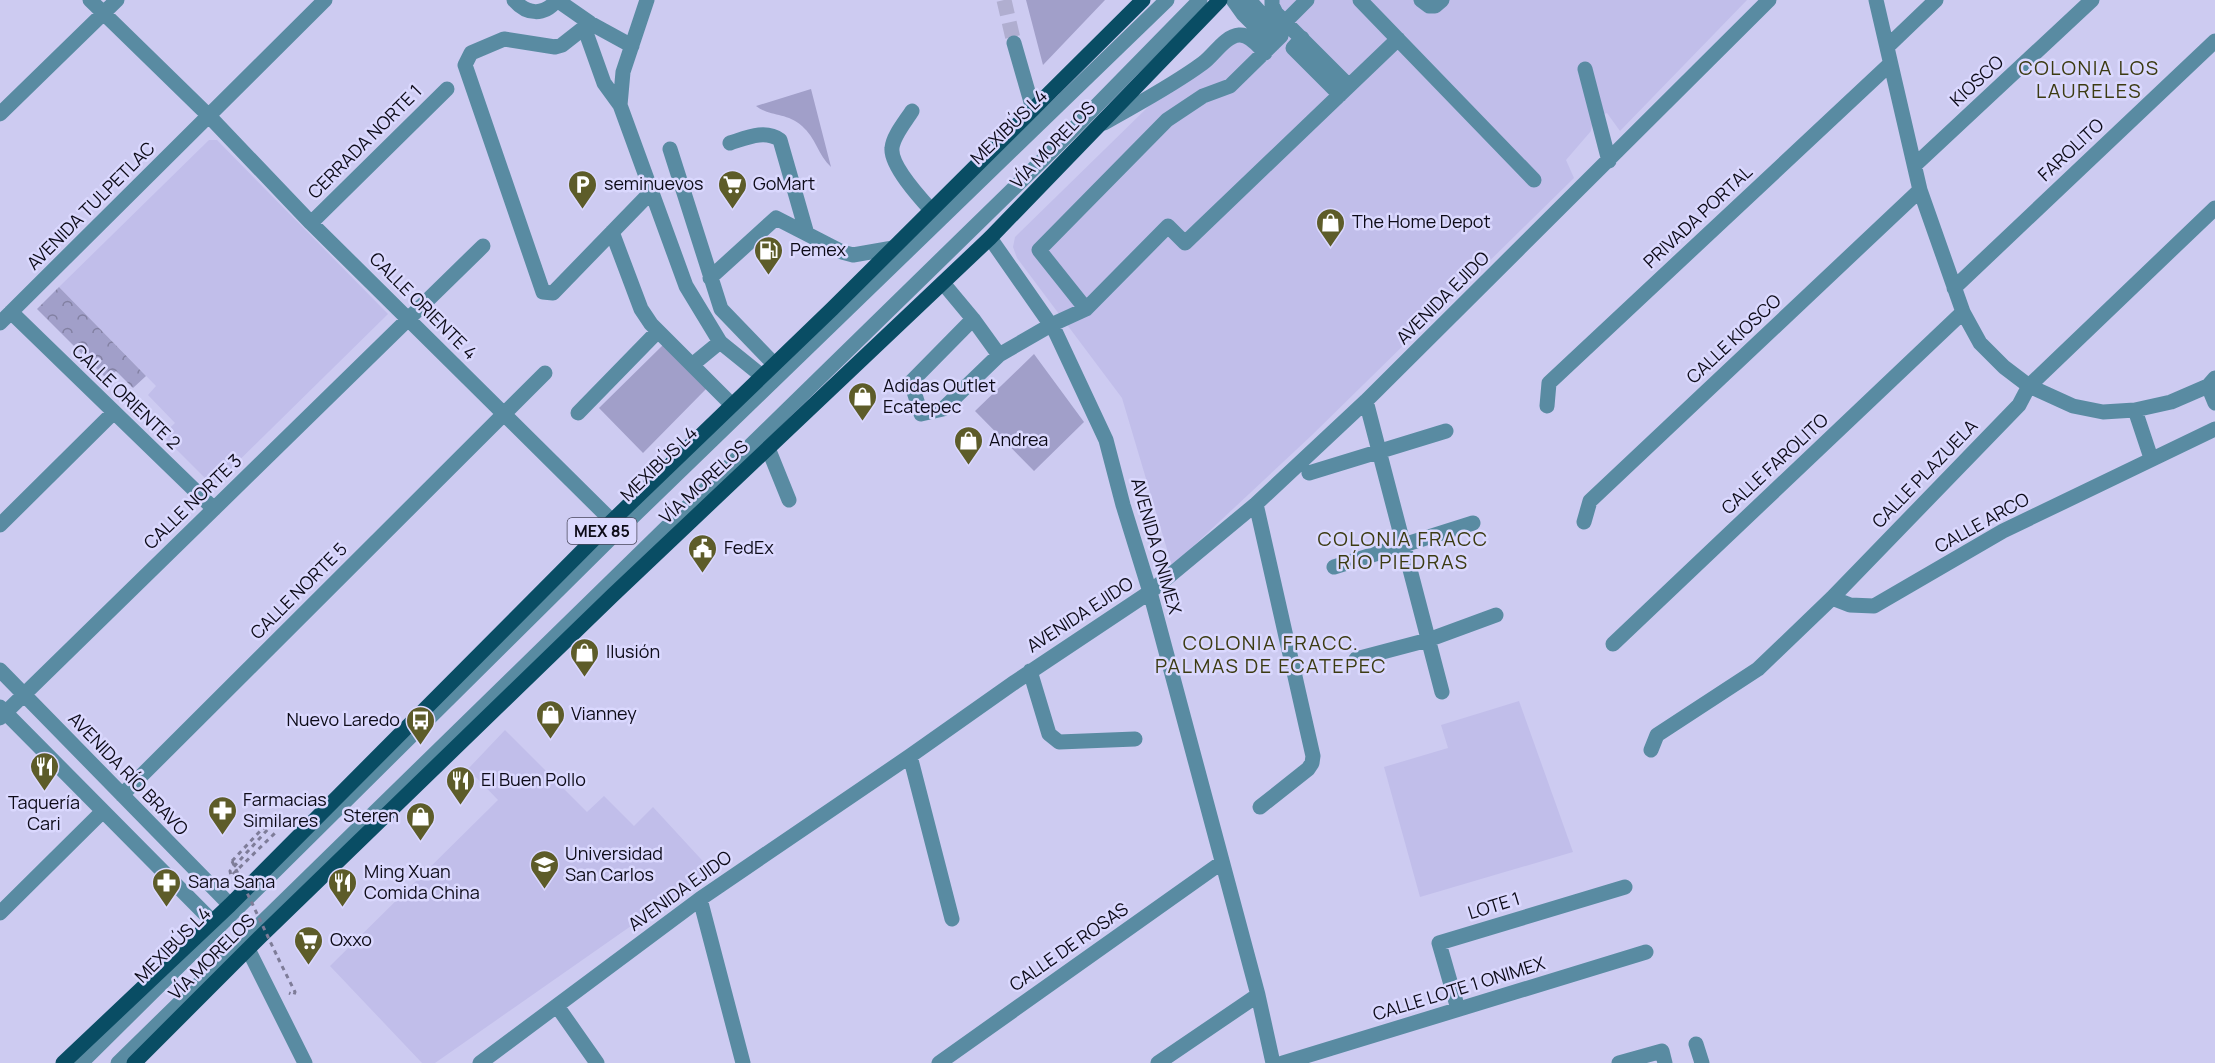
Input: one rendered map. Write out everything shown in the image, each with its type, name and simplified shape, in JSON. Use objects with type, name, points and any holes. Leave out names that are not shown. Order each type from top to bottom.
[{"type":"main road","name":"VÍA MORELOS","points":[[63,1063],[230,904],[612,522],[1143,0]]},
{"type":"main road","name":"VÍA MORELOS","points":[[134,1063],[248,949],[613,595],[990,238],[1220,0]]},
{"type":"street","name":"CALLE ORIENTE 4","points":[[90,0],[209,116],[311,223],[612,522]]},
{"type":"street","points":[[0,114],[117,0]]},
{"type":"street","name":"AVENIDA TULPETLAC","points":[[6,317],[325,0]]},
{"type":"street","points":[[514,0],[527,11],[536,12],[551,7],[557,0],[587,25],[632,46]]},
{"type":"street","points":[[620,105],[623,72],[647,0]]},
{"type":"street","name":"MEXIBÚS L4","points":[[81,1063],[614,535],[1167,0]]},
{"type":"street","points":[[118,1063],[1055,148],[1200,0]]},
{"type":"street","points":[[1233,0],[1269,48]]},
{"type":"street","points":[[1086,309],[1039,250],[1167,120],[1203,96],[1230,86],[1281,36],[1249,0]]},
{"type":"street","points":[[1272,0],[1276,13],[1302,38],[1293,48],[1345,90]]},
{"type":"street","points":[[1285,22],[1307,0]]},
{"type":"street","points":[[1360,0],[1534,180]]},
{"type":"street","points":[[1420,0],[1429,6],[1435,6],[1442,0]]},
{"type":"street","name":"AVENIDA EJIDO","points":[[480,1063],[700,899],[1030,671],[1150,592],[1256,504],[1366,401],[1770,0]]},
{"type":"street","points":[[1876,0],[1920,190],[1963,312],[1980,343],[2004,367],[2030,386],[2073,406],[2103,412],[2135,410],[2171,402],[2211,382],[2215,403]]},
{"type":"street","points":[[1887,47],[1936,0]]},
{"type":"street","name":"KIOSCO","points":[[1915,165],[2092,0]]},
{"type":"street","points":[[587,25],[604,83],[620,105],[686,286],[720,342],[762,376]]},
{"type":"street","points":[[587,25],[562,45],[504,39],[471,53],[465,65],[543,292],[553,294],[651,192]]},
{"type":"street","points":[[1099,126],[1205,62],[1228,39],[1244,35],[1269,48]]},
{"type":"street","points":[[973,319],[911,382],[921,414],[943,410],[999,355],[1051,325],[1086,309],[1168,226],[1185,243],[1398,39]]},
{"type":"street","name":"FAROLITO","points":[[1954,288],[2215,41]]},
{"type":"street","points":[[1014,43],[1033,109]]},
{"type":"street","name":"PRIVADA PORTAL","points":[[1547,406],[1549,383],[1890,63]]},
{"type":"street","points":[[1585,69],[1610,161]]},
{"type":"street","name":"CERRADA NORTE 1","points":[[311,223],[447,89]]},
{"type":"street","points":[[912,111],[892,146],[892,155],[910,186],[931,210]]},
{"type":"street","points":[[729,143],[762,134],[772,134],[780,140],[807,234]]},
{"type":"street","points":[[669,149],[721,309],[774,364]]},
{"type":"street","name":"CALLE KIOSCO","points":[[1584,522],[1590,501],[1920,190]]},
{"type":"street","name":"CALLE PLAZUELA","points":[[1651,750],[1657,735],[1758,669],[1832,598],[2019,405],[2030,386],[2215,208]]},
{"type":"street","points":[[710,278],[776,218],[842,252],[853,255],[893,248]]},
{"type":"street","points":[[612,232],[641,309],[658,331],[732,405]]},
{"type":"street","name":"AVENIDA ONIMEX","points":[[990,238],[1051,325],[1106,440],[1150,592],[1258,995],[1273,1063]]},
{"type":"street","name":"CALLE NORTE 3","points":[[2,713],[24,695],[483,246]]},
{"type":"street","points":[[943,283],[999,355]]},
{"type":"street","name":"CALLE FAROLITO","points":[[1613,644],[1963,312]]},
{"type":"street","name":"CALLE ORIENTE 2","points":[[6,317],[114,412],[214,509]]},
{"type":"street","points":[[578,414],[658,331]]},
{"type":"street","points":[[692,365],[720,342]]},
{"type":"street","name":"CALLE NORTE 5","points":[[122,795],[545,373]]},
{"type":"street","points":[[1366,401],[1442,692]]},
{"type":"street","points":[[2135,410],[2151,458]]},
{"type":"street","points":[[0,525],[114,412]]},
{"type":"street","name":"CALLE ARCO","points":[[1832,598],[1850,605],[1874,606],[2003,531],[2215,429]]},
{"type":"street","points":[[1310,473],[1446,431]]},
{"type":"street","points":[[768,448],[789,500]]},
{"type":"street","points":[[1256,504],[1313,756],[1308,769],[1260,807]]},
{"type":"street","points":[[1334,567],[1473,523]]},
{"type":"street","points":[[1356,660],[1428,640],[1496,615]]},
{"type":"street","name":"AVENIDA RÍO BRAVO","points":[[0,670],[230,904]]},
{"type":"street","points":[[1030,671],[1049,734],[1059,742],[1135,739]]},
{"type":"street","points":[[2,713],[212,921]]},
{"type":"street","points":[[910,756],[952,919]]},
{"type":"street","points":[[0,913],[103,811]]},
{"type":"street","name":"CALLE DE ROSAS","points":[[939,1063],[1221,863]]},
{"type":"street","name":"LOTE 1","points":[[1458,1009],[1439,943],[1625,887]]},
{"type":"street","points":[[700,899],[743,1063]]},
{"type":"street","points":[[248,949],[305,1063]]},
{"type":"street","name":"CALLE LOTE 1 ONIMEX","points":[[1283,1063],[1646,952]]},
{"type":"street","points":[[1158,1063],[1258,995]]},
{"type":"street","points":[[556,1006],[597,1063]]},
{"type":"street","points":[[1696,1044],[1702,1063]]},
{"type":"street","points":[[1619,1063],[1664,1057]]},
{"type":"path","points":[[287,992],[294,995],[295,992],[278,958],[232,861],[266,827],[269,828],[268,831],[230,871],[231,876],[275,833],[288,846]]},
{"type":"shaded area","points":[[1276,0],[1747,0],[1620,131],[1607,113],[1593,117],[1591,131],[1566,160],[1574,178],[1311,436],[1172,566],[1122,398],[1017,258],[1013,247],[1015,237],[1149,106],[1212,63]]},
{"type":"shaded area","points":[[209,140],[217,140],[388,314],[213,486],[162,435],[175,423],[148,395],[156,386],[59,287]]},
{"type":"shaded area","points":[[1519,701],[1573,852],[1420,897],[1384,767],[1448,748],[1441,725]]},
{"type":"shaded area","name":"Universidad San Carlos","points":[[505,730],[587,812],[604,796],[634,826],[653,807],[711,870],[435,1063],[422,1063],[330,966],[498,800],[468,769]]},
{"type":"green space","points":[[1026,0],[1105,0],[1043,65]]},
{"type":"green space","points":[[811,89],[831,167],[802,126],[756,106]]},
{"type":"green space","points":[[59,287],[146,376],[133,388],[116,371],[107,379],[37,309]]},
{"type":"green space","points":[[664,344],[707,388],[643,453],[599,408]]},
{"type":"green space","points":[[1034,354],[1084,422],[1034,471],[975,411]]},
{"type":"tunnel","points":[[1004,0],[1014,43]]},
{"type":"place","name":"seminuevos","points":[[583,210]]},
{"type":"place","name":"GoMart","points":[[732,210]]},
{"type":"place","name":"The Home Depot","points":[[1331,248]]},
{"type":"place","name":"Pemex","points":[[769,276]]},
{"type":"place","name":"Adidas Outlet Ecatepec","points":[[862,422]]},
{"type":"place","name":"Andrea","points":[[968,466]]},
{"type":"place","name":"FedEx","points":[[703,574]]},
{"type":"place","name":"Ilusión","points":[[585,678]]},
{"type":"place","name":"Vianney","points":[[550,740]]},
{"type":"place","name":"Nuevo Laredo","points":[[421,746]]},
{"type":"place","name":"Taquería Cari","points":[[44,792]]},
{"type":"place","name":"El Buen Pollo","points":[[460,806]]},
{"type":"place","name":"Farmacias Similares","points":[[222,836]]},
{"type":"place","name":"Steren","points":[[420,842]]},
{"type":"place","name":"Universidad San Carlos","points":[[544,890]]},
{"type":"place","name":"Sana Sana","points":[[167,908]]},
{"type":"place","name":"Ming Xuan Comida China","points":[[343,908]]},
{"type":"place","name":"Oxxo","points":[[309,966]]},
{"type":"district","name":"COLONIA LOS LAURELES","points":[[2089,80]]},
{"type":"district","name":"COLONIA FRACC RÍO PIEDRAS","points":[[1403,550]]},
{"type":"district","name":"COLONIA FRACC. PALMAS DE ECATEPEC","points":[[1271,654]]}]
